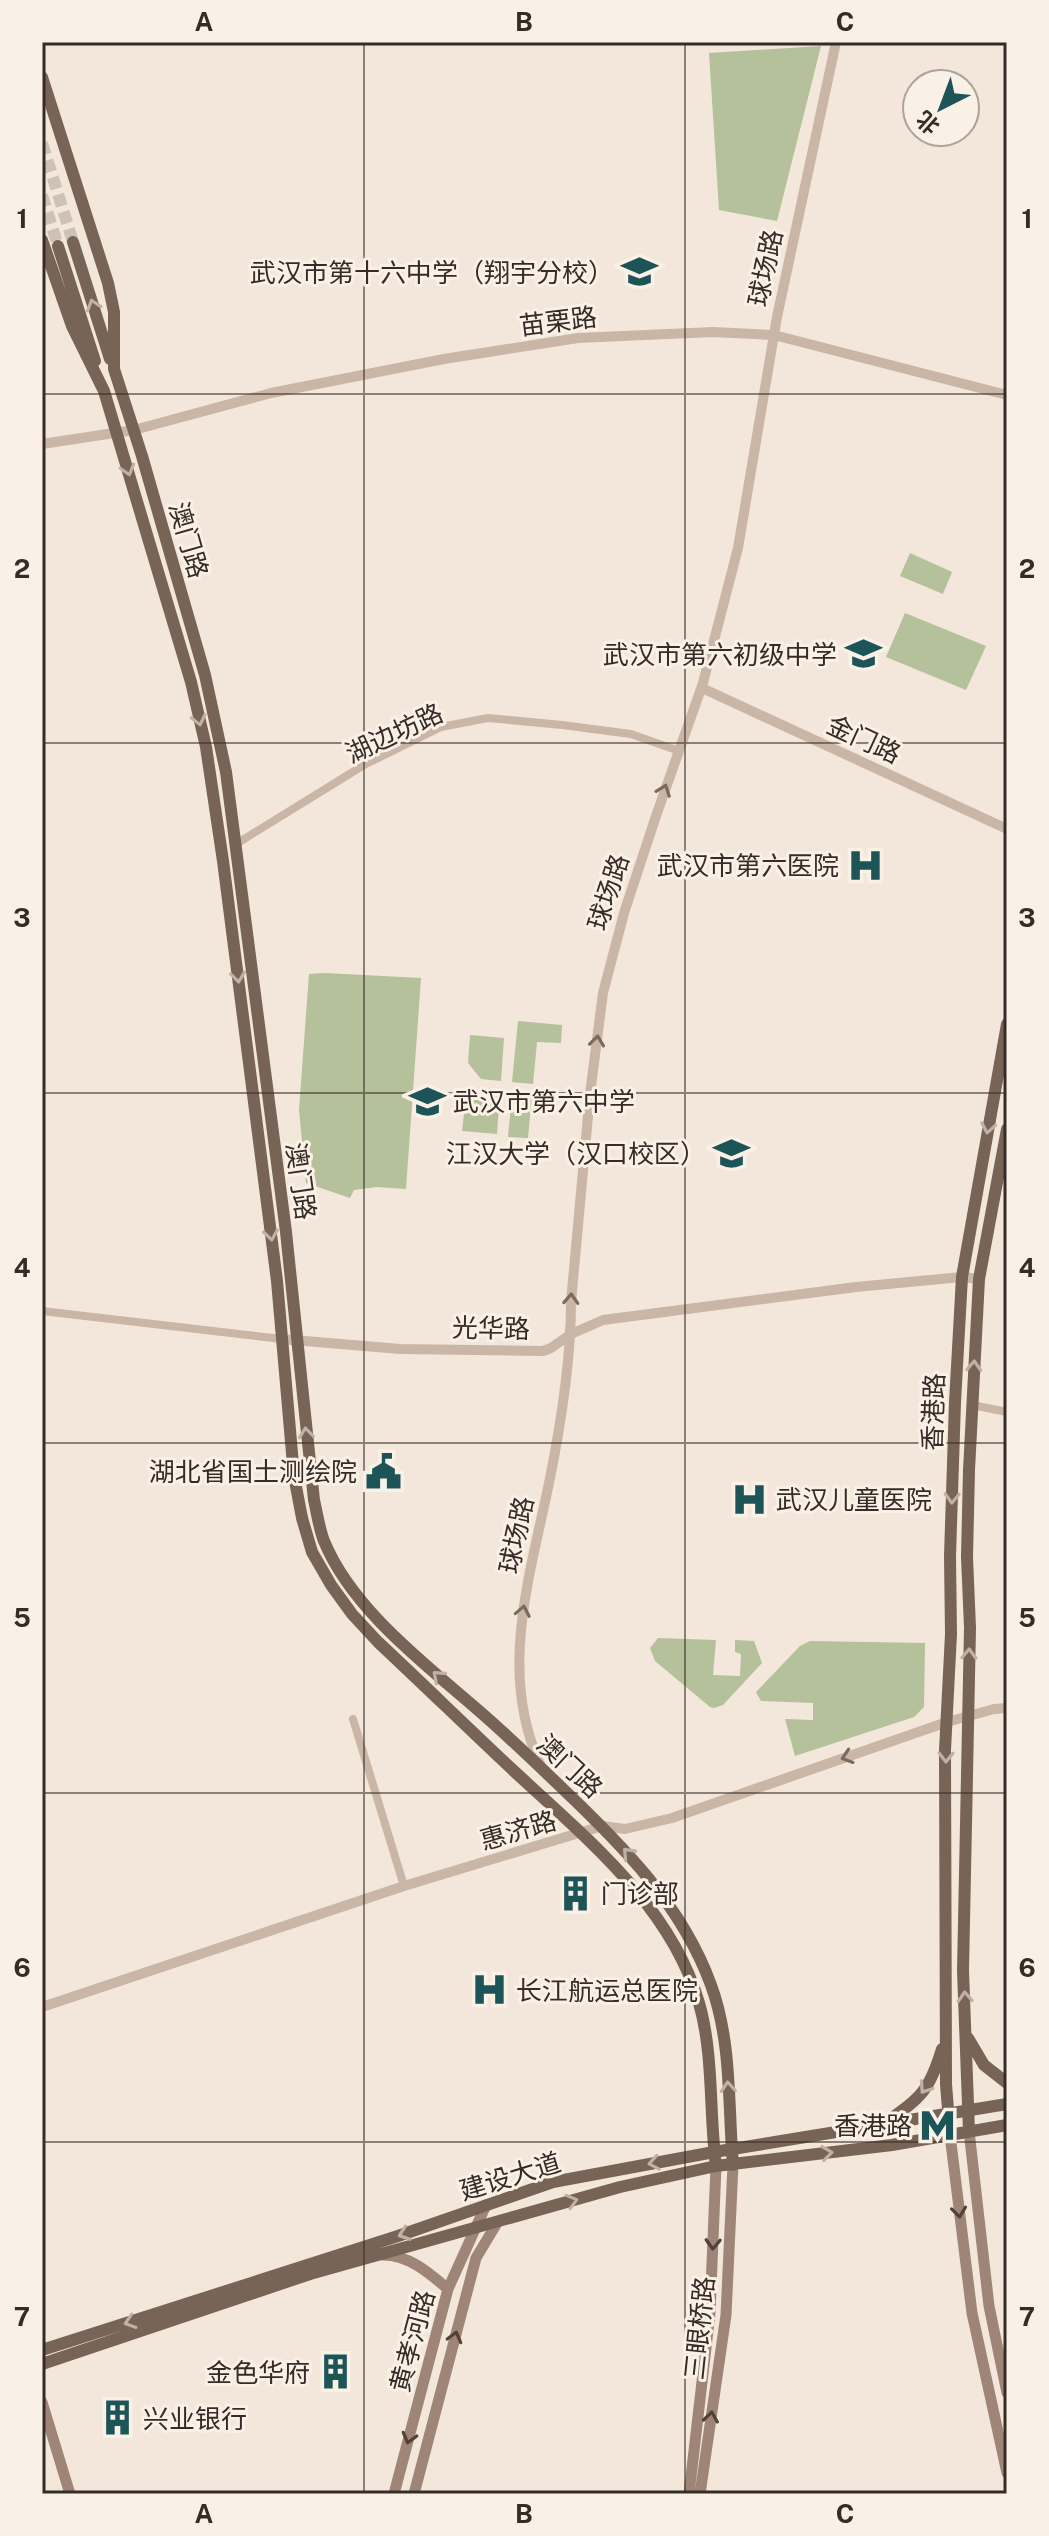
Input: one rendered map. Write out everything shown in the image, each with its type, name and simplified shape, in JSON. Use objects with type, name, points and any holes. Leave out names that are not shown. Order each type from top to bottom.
[{"type":"main road","name":"澳门路","points":[[42,77],[108,283],[114,312],[114,369],[205,675],[226,772],[286,1232],[314,1500],[324,1540],[342,1574],[371,1611],[409,1650],[478,1709],[602,1826],[633,1858],[662,1896],[687,1936],[711,1985],[720,2015],[727,2067],[733,2165]]},
{"type":"main road","name":"澳门路","points":[[42,240],[72,326],[104,391],[191,682],[206,747],[277,1281],[294,1476],[312,1552],[352,1614],[582,1834],[632,1886],[676,1947],[689,1974],[704,2031],[716,2166]]},
{"type":"main road","points":[[73,242],[114,369]]},
{"type":"main road","points":[[58,246],[104,391]]},
{"type":"main road","name":"香港路","points":[[1007,1024],[962,1277],[955,1402],[947,1722],[948,2114],[972,2313],[1007,2473]]},
{"type":"main road","name":"香港路","points":[[1007,1129],[1003,1171],[979,1279],[972,1405],[967,1557],[970,1628],[963,1971],[969,2131],[989,2306],[1007,2393]]},
{"type":"main road","points":[[882,2126],[920,2098],[930,2084],[947,2034]]},
{"type":"main road","points":[[966,2035],[984,2065],[1007,2083]]},
{"type":"main road","name":"建设大道","points":[[42,2350],[553,2182],[1007,2104]]},
{"type":"main road","name":"建设大道","points":[[42,2364],[310,2274],[620,2187],[716,2166],[892,2145],[1007,2125]]},
{"type":"main road","name":"三眼桥路","points":[[700,2494],[726,2315],[733,2165]]},
{"type":"main road","name":"三眼桥路","points":[[689,2494],[710,2313],[716,2166]]},
{"type":"main road","name":"黄孝河路","points":[[394,2494],[448,2289],[486,2205]]},
{"type":"main road","name":"黄孝河路","points":[[414,2494],[476,2258],[497,2223]]},
{"type":"main road","points":[[378,2255],[396,2255],[425,2270],[448,2289]]},
{"type":"main road","points":[[42,2402],[70,2494]]},
{"type":"street","name":"球场路","points":[[542,1769],[521,1704],[519,1630],[550,1479],[571,1334],[571,1302],[590,1094],[603,993],[624,913],[702,688],[738,548],[774,335],[836,42]]},
{"type":"street","name":"苗栗路","points":[[42,444],[134,430],[271,393],[444,359],[578,338],[713,332],[774,335],[1007,395]]},
{"type":"street","name":"金门路","points":[[702,688],[1007,829]]},
{"type":"street","name":"湖边坊路","points":[[236,844],[364,765],[441,727],[488,718],[562,725],[631,734],[679,751]]},
{"type":"street","name":"光华路","points":[[42,1311],[281,1339],[400,1349],[543,1351],[603,1320],[856,1287],[962,1277],[979,1279]]},
{"type":"street","points":[[972,1405],[1007,1412]]},
{"type":"street","name":"惠济路","points":[[42,2007],[404,1886],[602,1826],[625,1829],[672,1818],[947,1722],[1007,1708]]},
{"type":"street","points":[[353,1719],[404,1886]]},
{"type":"green space","points":[[821,46],[777,221],[719,210],[709,53]]},
{"type":"green space","points":[[910,553],[952,572],[943,594],[900,576]]},
{"type":"green space","points":[[905,613],[986,646],[966,690],[886,657]]},
{"type":"green space","points":[[309,974],[421,978],[406,1189],[377,1187],[354,1190],[350,1198],[306,1183],[299,1110]]},
{"type":"green space","points":[[518,1021],[562,1025],[561,1043],[537,1042],[533,1084],[512,1082]]},
{"type":"green space","points":[[470,1035],[504,1038],[501,1081],[481,1079],[468,1063]]},
{"type":"green space","points":[[480,1090],[500,1092],[497,1134],[462,1131],[465,1104]]},
{"type":"green space","points":[[512,1093],[532,1095],[528,1138],[508,1137]]},
{"type":"green space","points":[[658,1638],[716,1640],[713,1675],[740,1676],[741,1654],[735,1652],[735,1640],[754,1641],[762,1663],[723,1705],[714,1708],[655,1661],[650,1648]]},
{"type":"green space","points":[[810,1641],[925,1643],[924,1707],[914,1717],[795,1756],[785,1719],[813,1720],[813,1703],[761,1701],[756,1692],[800,1646]]},
{"type":"tunnel","points":[[42,143],[73,242]]},
{"type":"tunnel","points":[[42,195],[58,246]]},
{"type":"place","name":"武汉市第十六中学（翔宇分校）","points":[[640,272]]},
{"type":"place","name":"武汉市第六初级中学","points":[[863,654]]},
{"type":"place","name":"武汉市第六医院","points":[[865,865]]},
{"type":"place","name":"武汉市第六中学","points":[[427,1101]]},
{"type":"place","name":"江汉大学（汉口校区）","points":[[732,1153]]},
{"type":"place","name":"湖北省国土测绘院","points":[[383,1471]]},
{"type":"place","name":"武汉儿童医院","points":[[750,1499]]},
{"type":"place","name":"门诊部","points":[[575,1893]]},
{"type":"place","name":"长江航运总医院","points":[[490,1990]]},
{"type":"place","name":"香港路","points":[[938,2125]]},
{"type":"place","name":"金色华府","points":[[336,2372]]},
{"type":"place","name":"兴业银行","points":[[117,2418]]}]
